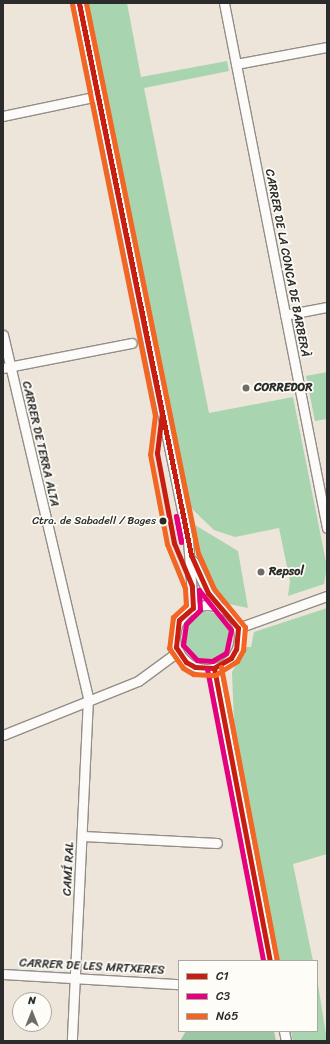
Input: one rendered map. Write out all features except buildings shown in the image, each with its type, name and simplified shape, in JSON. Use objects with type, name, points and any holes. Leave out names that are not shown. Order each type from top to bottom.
[{"type":"street","points":[[79,3],[191,555],[193,608],[175,628],[180,655],[195,667],[214,668],[231,658],[236,649],[238,628],[208,593],[191,555]]},
{"type":"street","name":"CARRER DE LA CONCA DE BARBERÀ","points":[[224,3],[327,528]]},
{"type":"street","points":[[236,64],[327,47]]},
{"type":"street","points":[[3,116],[98,96]]},
{"type":"street","points":[[285,315],[327,307]]},
{"type":"street","name":"CARRER DE TERRA ALTA","points":[[3,335],[6,367],[88,698]]},
{"type":"street","points":[[6,367],[132,344]]},
{"type":"street","points":[[238,628],[327,596]]},
{"type":"street","points":[[193,608],[220,608]]},
{"type":"street","points":[[3,735],[88,698],[138,681],[172,656],[180,655]]},
{"type":"street","points":[[214,668],[270,960]]},
{"type":"street","name":"CAMÍ RAL","points":[[72,1041],[83,836],[88,698]]},
{"type":"street","points":[[83,836],[217,843]]},
{"type":"street","name":"CARRER DE LES MRTXERES","points":[[3,974],[178,984]]},
{"type":"green space","points":[[85,3],[127,3],[141,77],[227,61],[229,71],[144,88],[209,413],[293,397],[327,567],[324,584],[288,596],[290,581],[279,528],[235,537],[214,530],[189,506],[184,496]]},
{"type":"green space","points":[[327,372],[327,419],[315,421],[306,376]]},
{"type":"green space","points":[[195,525],[238,551],[248,608],[229,604],[207,581]]},
{"type":"green space","points":[[327,608],[327,854],[293,864],[313,960],[277,960],[235,747],[232,672],[246,647],[251,647],[254,632]]},
{"type":"green space","points":[[207,612],[216,614],[224,619],[229,627],[231,636],[229,645],[224,653],[216,658],[207,660],[198,658],[190,653],[185,645],[183,636],[185,627],[190,619],[198,614]]},
{"type":"green space","points":[[318,984],[327,1041],[293,1041],[291,1032],[318,1032]]},
{"type":"green space","points":[[185,1032],[274,1032],[276,1041],[180,1041]]},
{"type":"transit line","name":"C1","points":[[79,3],[191,555],[208,593],[238,628],[236,649],[231,658],[214,668],[195,667],[186,662],[176,647],[179,620],[193,608],[192,586],[174,543],[157,453],[162,415],[79,3]]},
{"type":"transit line","name":"N65","points":[[72,4],[155,415],[150,454],[167,544],[185,588],[186,605],[173,617],[169,648],[183,668],[193,674],[215,675],[237,661],[243,650],[245,627],[214,589],[198,553],[86,3]]},
{"type":"transit line","name":"C3","points":[[176,516],[181,541],[181,542],[176,516]]},
{"type":"transit line","name":"C3","points":[[199,590],[231,630],[226,653],[212,661],[197,660],[183,645],[186,624],[200,610],[199,590]]},
{"type":"transit line","name":"N65","points":[[221,667],[277,960]]},
{"type":"transit line","name":"C1","points":[[214,668],[270,960]]},
{"type":"transit line","name":"C3","points":[[207,669],[263,960]]},
{"type":"place","name":"CORREDOR","points":[[246,388]]},
{"type":"place","name":"Ctra. de Sabadell / Bages","points":[[163,521]]},
{"type":"place","name":"Repsol","points":[[261,572]]}]
